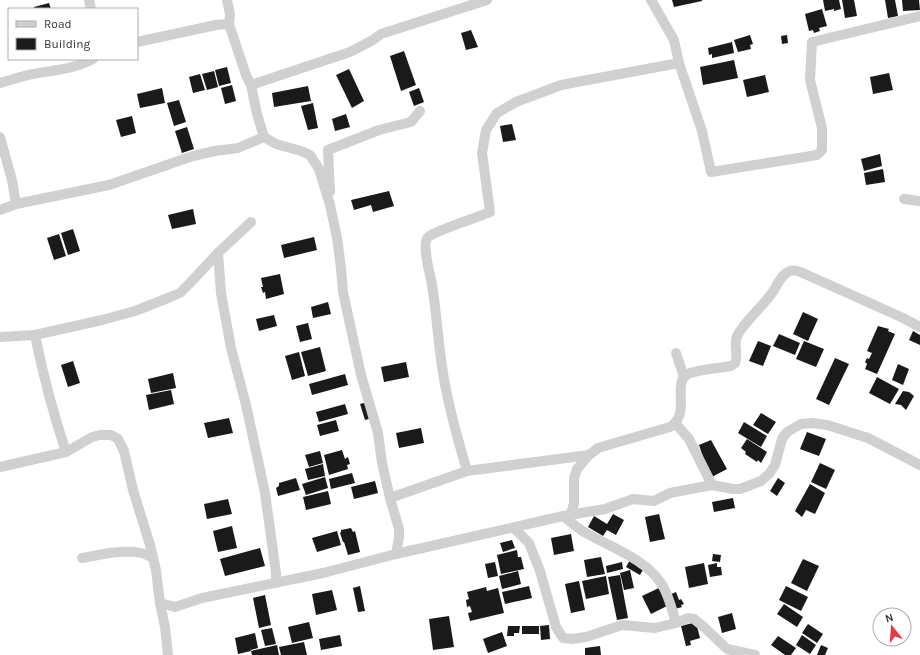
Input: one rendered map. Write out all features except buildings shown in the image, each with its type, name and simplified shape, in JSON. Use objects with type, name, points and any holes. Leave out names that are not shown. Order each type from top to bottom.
[{"type":"street","points":[[227,0],[230,14],[229,24],[246,75],[251,85],[257,114],[264,136],[276,144],[301,151],[310,156],[319,169],[330,206],[337,238],[343,292],[361,375],[378,432],[382,463],[399,529],[396,554]]},
{"type":"street","points":[[251,85],[350,52],[382,34],[487,0]]},
{"type":"street","points":[[651,0],[674,40],[679,62],[702,131],[711,172],[817,155],[822,150],[822,128],[810,80],[812,42],[920,16]]},
{"type":"street","points":[[138,42],[216,25],[229,24]]},
{"type":"street","points":[[0,83],[32,74],[51,72],[91,60]]},
{"type":"street","points":[[467,471],[447,394],[441,360],[435,302],[427,257],[426,240],[428,237],[437,232],[490,212],[482,153],[486,130],[497,113],[516,102],[561,85],[679,62]]},
{"type":"street","points":[[330,206],[328,150],[379,130],[411,122],[420,111]]},
{"type":"street","points":[[0,210],[16,204],[109,185],[193,156],[238,148],[264,136]]},
{"type":"street","points":[[0,137],[12,180],[16,204]]},
{"type":"street","points":[[904,200],[920,201]]},
{"type":"street","points":[[0,337],[35,335],[108,319],[135,311],[180,293],[218,253],[251,222]]},
{"type":"street","points":[[218,253],[220,293],[231,348],[246,405],[265,493],[276,573],[276,583]]},
{"type":"street","points":[[684,377],[688,374],[731,366],[735,363],[737,357],[737,336],[786,274],[791,271],[805,274],[901,316],[920,327]]},
{"type":"street","points":[[35,335],[44,380],[55,421],[66,452]]},
{"type":"street","points":[[567,515],[574,503],[574,478],[577,469],[589,455],[598,448],[670,428],[676,424],[681,410],[681,386],[684,377],[676,353]]},
{"type":"street","points":[[160,603],[175,607],[202,598],[323,573],[396,554],[567,515],[605,509],[633,499],[654,501],[670,493],[712,485],[740,489],[761,482],[769,474],[775,465],[782,439],[787,432],[801,424],[812,423],[826,425],[868,438],[920,465]]},
{"type":"street","points":[[676,424],[689,439],[712,485]]},
{"type":"street","points":[[0,467],[66,452],[96,436],[111,435],[118,439],[124,451],[133,490],[150,545],[165,627],[168,655]]},
{"type":"street","points":[[390,498],[467,471],[589,455]]},
{"type":"street","points":[[567,515],[586,534],[629,555],[651,572],[661,582],[669,599],[676,623]]},
{"type":"street","points":[[514,528],[529,543],[540,570],[556,627],[563,638],[572,639],[586,637],[622,625],[655,628],[676,623],[688,618],[694,619],[727,649],[755,655]]},
{"type":"street","points":[[141,553],[150,545]]},
{"type":"street","points":[[82,558],[115,553],[141,553],[153,558]]},
{"type":"street","points":[[165,627],[175,607]]}]
